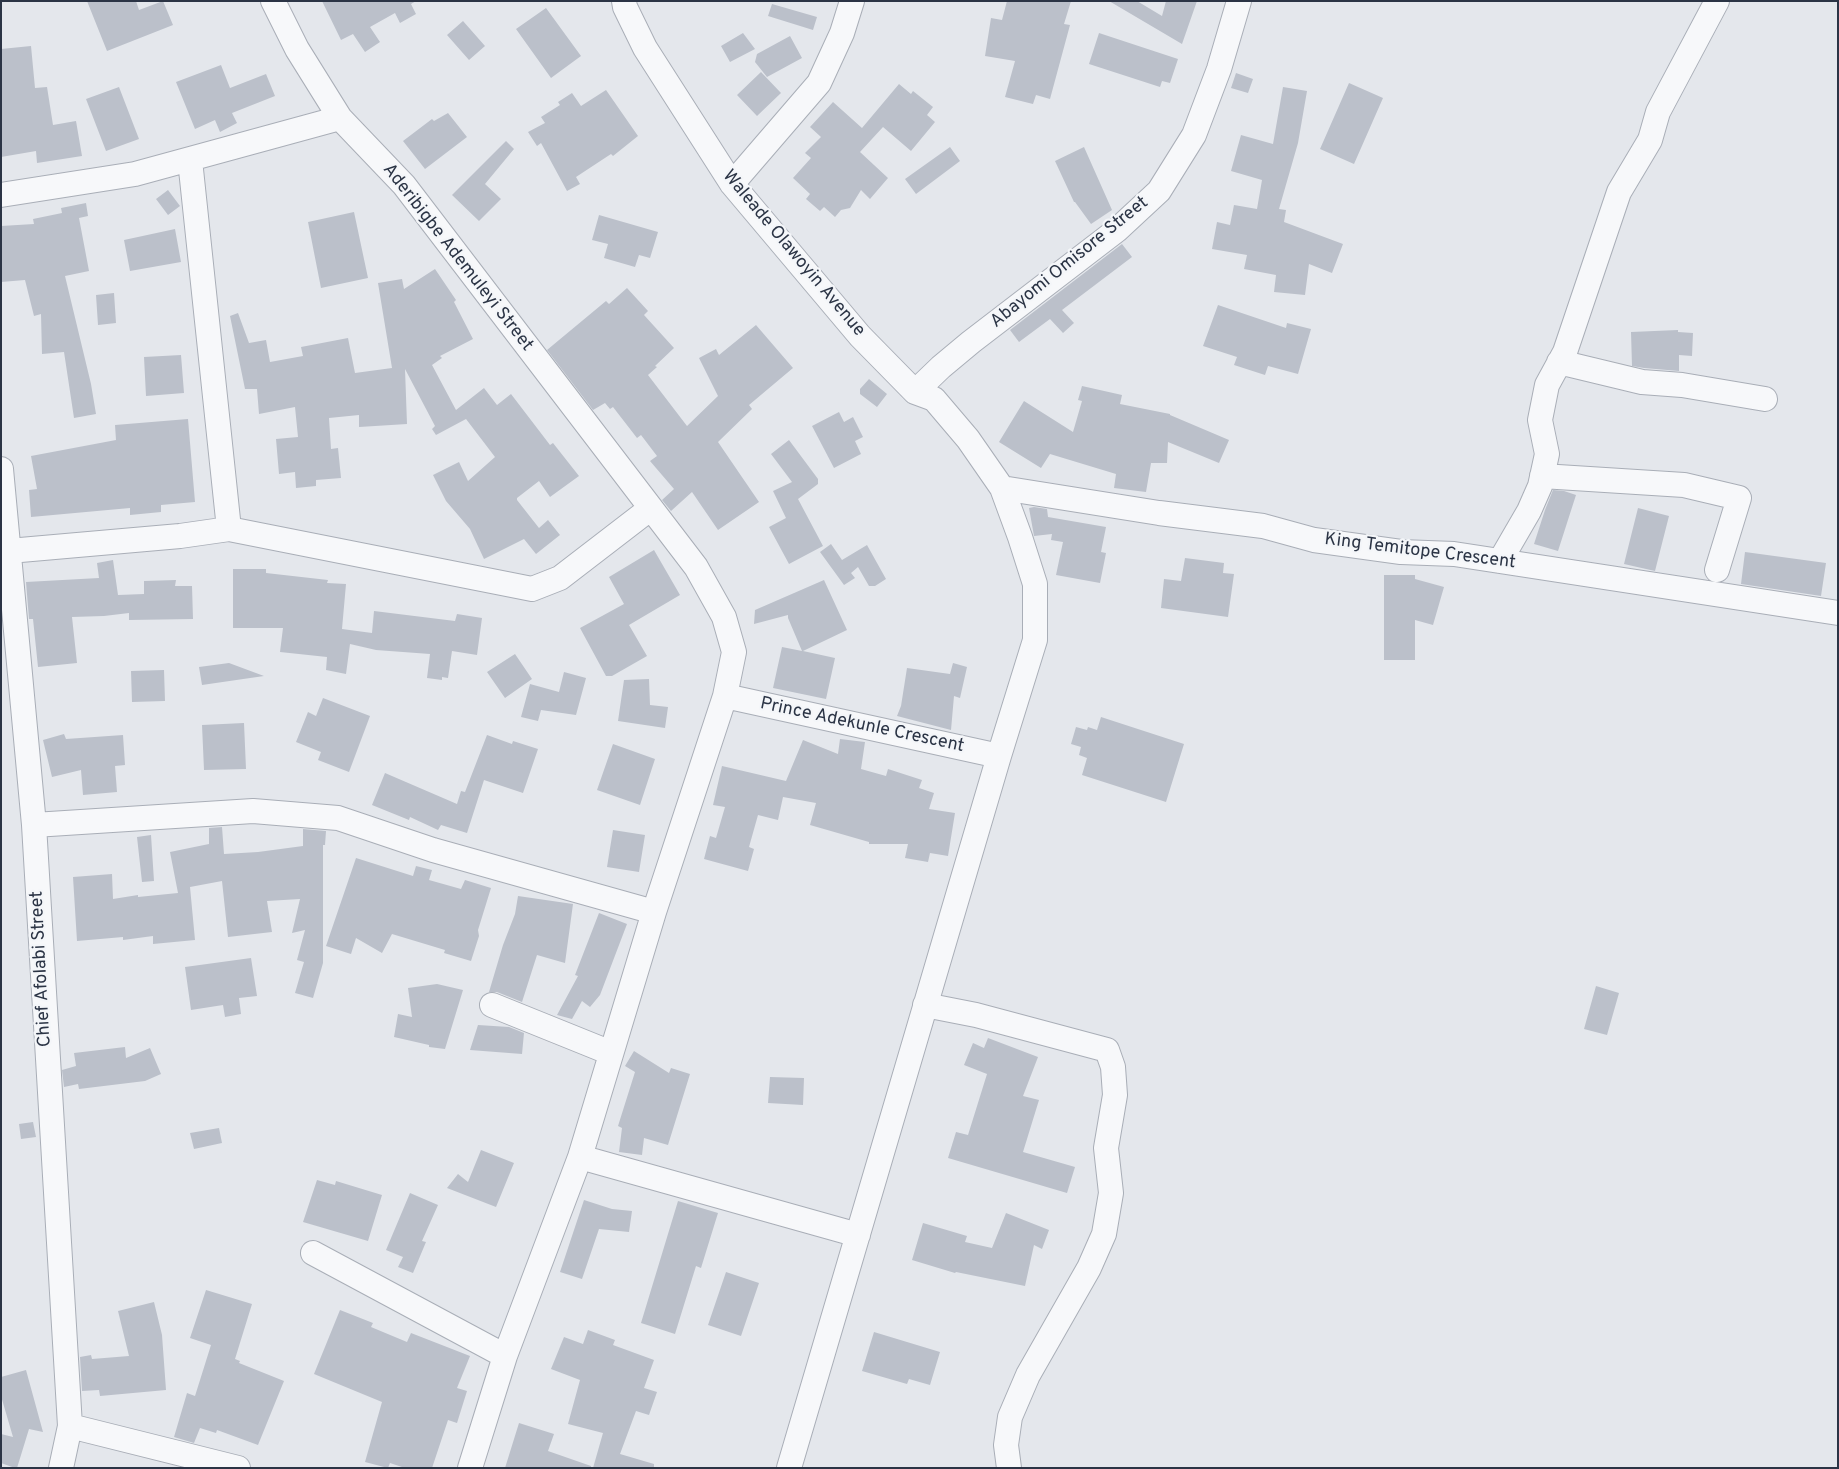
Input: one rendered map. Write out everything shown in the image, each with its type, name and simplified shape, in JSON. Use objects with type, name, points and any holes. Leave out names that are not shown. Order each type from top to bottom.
[{"type":"street","name":"Aderibigbe Ademuleyi Street","points":[[273,1],[297,49],[340,118],[404,185],[696,567],[724,617],[734,652],[725,696],[654,912],[580,1157],[505,1356],[470,1468]]},
{"type":"street","name":"Waleade Olawoyin Avenue","points":[[624,1],[625,7],[645,48],[732,184],[860,336],[915,392],[934,400],[968,439],[1002,488],[1035,584],[1036,640],[999,756],[789,1468]]},
{"type":"street","points":[[732,184],[819,84],[842,33],[852,1]]},
{"type":"street","name":"Abayomi Omisore Street","points":[[915,392],[971,342],[1118,230],[1159,191],[1194,135],[1219,69],[1239,1]]},
{"type":"street","points":[[1500,561],[1529,511],[1540,486],[1547,454],[1540,420],[1547,385],[1565,352],[1619,192],[1650,140],[1658,112],[1717,1]]},
{"type":"street","points":[[1,196],[135,174],[340,118]]},
{"type":"street","points":[[190,160],[229,529]]},
{"type":"street","points":[[1559,362],[1642,382],[1682,385],[1765,399]]},
{"type":"street","name":"Chief Afolabi Street","points":[[1,469],[34,825],[70,1426],[61,1468]]},
{"type":"street","points":[[1542,476],[1684,485],[1739,498],[1718,570]]},
{"type":"street","name":"King Temitope Crescent","points":[[1002,488],[1159,513],[1263,526],[1314,540],[1401,552],[1454,554],[1838,613]]},
{"type":"street","points":[[9,551],[180,536],[229,529],[532,589],[560,578],[651,508]]},
{"type":"street","name":"Prince Adekunle Crescent","points":[[725,696],[999,756]]},
{"type":"street","points":[[34,825],[254,811],[338,818],[434,850],[654,912]]},
{"type":"street","points":[[492,1004],[611,1053]]},
{"type":"street","points":[[925,1005],[976,1015],[1106,1050],[1113,1067],[1116,1095],[1106,1148],[1112,1193],[1104,1234],[1089,1268],[1028,1375],[1010,1417],[1006,1445],[1009,1468]]},
{"type":"street","points":[[580,1157],[858,1234]]},
{"type":"street","points":[[313,1253],[505,1356]]},
{"type":"street","points":[[70,1426],[238,1468]]},
{"type":"building","points":[[87,1],[136,1],[139,10],[163,1],[173,25],[107,51]]},
{"type":"building","points":[[322,1],[416,1],[411,4],[416,14],[400,23],[395,13],[370,27],[380,42],[365,52],[353,34],[341,40]]},
{"type":"building","points":[[1007,1],[1071,1],[1064,24],[1070,25],[1050,99],[1036,95],[1033,104],[1005,97],[1015,61],[985,56],[991,18],[1002,20]]},
{"type":"building","points":[[1109,1],[1137,1],[1162,16],[1166,1],[1197,1],[1182,44]]},
{"type":"building","points":[[772,4],[817,17],[813,30],[768,16]]},
{"type":"building","points":[[546,8],[581,56],[551,78],[516,29]]},
{"type":"building","points":[[463,21],[485,46],[469,60],[447,35]]},
{"type":"building","points":[[743,33],[755,49],[730,62],[721,46]]},
{"type":"building","points":[[1099,33],[1178,59],[1170,83],[1162,81],[1160,87],[1089,64]]},
{"type":"building","points":[[790,36],[802,58],[767,77],[755,62],[757,54]]},
{"type":"building","points":[[31,46],[35,88],[47,87],[53,125],[76,121],[82,156],[37,163],[36,151],[1,157],[1,49]]},
{"type":"building","points":[[221,65],[230,88],[266,74],[275,96],[232,113],[237,123],[220,132],[215,120],[195,129],[176,82]]},
{"type":"building","points":[[761,72],[781,93],[757,116],[737,95]]},
{"type":"building","points":[[1236,73],[1253,79],[1248,93],[1231,88]]},
{"type":"building","points":[[1349,83],[1383,98],[1354,164],[1320,149]]},
{"type":"building","points":[[899,84],[911,94],[913,91],[933,107],[927,115],[935,122],[911,151],[883,127],[860,152],[888,178],[870,199],[861,190],[850,208],[841,210],[835,217],[824,207],[820,211],[806,199],[810,194],[793,178],[811,158],[805,153],[821,137],[810,127],[833,102],[862,128]]},
{"type":"building","points":[[119,87],[139,139],[106,151],[86,99]]},
{"type":"building","points":[[1283,87],[1307,91],[1298,143],[1279,209],[1286,210],[1284,222],[1343,244],[1332,273],[1309,264],[1305,295],[1274,292],[1276,275],[1244,269],[1247,255],[1212,249],[1217,222],[1230,225],[1234,205],[1257,209],[1262,180],[1231,171],[1241,135],[1273,144]]},
{"type":"building","points":[[606,90],[638,136],[613,156],[611,154],[576,177],[580,184],[567,191],[541,143],[537,146],[528,132],[545,123],[541,117],[560,105],[558,102],[572,93],[581,106]]},
{"type":"building","points":[[448,113],[467,137],[425,169],[403,141],[432,119],[434,121]]},
{"type":"building","points":[[506,141],[514,149],[485,184],[501,199],[479,221],[452,195]]},
{"type":"building","points":[[950,147],[960,161],[916,194],[905,179]]},
{"type":"building","points":[[1084,147],[1112,210],[1091,224],[1074,202],[1055,161]]},
{"type":"building","points":[[168,190],[180,206],[168,215],[156,199]]},
{"type":"building","points":[[86,203],[88,216],[79,218],[89,271],[65,276],[91,384],[96,414],[74,418],[64,352],[42,354],[41,314],[34,316],[25,280],[1,282],[1,226],[34,224],[33,219],[62,213],[61,208]]},
{"type":"building","points":[[354,212],[368,278],[321,288],[308,222]]},
{"type":"building","points":[[599,215],[658,232],[650,258],[639,255],[635,267],[604,258],[608,244],[592,240]]},
{"type":"building","points":[[175,229],[181,262],[130,271],[124,240]]},
{"type":"building","points":[[1122,244],[1132,257],[1062,310],[1074,323],[1063,333],[1050,319],[1019,342],[1010,330]]},
{"type":"building","points":[[435,269],[456,300],[454,302],[473,339],[440,356],[442,358],[432,365],[456,410],[484,388],[497,405],[511,394],[550,445],[553,443],[579,476],[550,497],[539,481],[517,498],[539,528],[548,520],[560,535],[536,554],[524,539],[484,559],[470,529],[446,501],[433,475],[459,462],[468,481],[495,457],[466,419],[436,435],[432,429],[435,426],[405,369],[407,424],[359,427],[359,415],[329,418],[331,449],[338,448],[341,478],[316,480],[316,486],[296,488],[295,472],[279,474],[276,439],[298,437],[295,407],[259,414],[257,389],[245,389],[230,316],[238,313],[249,343],[266,340],[270,362],[303,356],[301,347],[348,338],[355,373],[392,368],[378,283],[402,279],[404,289]]},
{"type":"building","points":[[627,288],[648,311],[644,315],[674,348],[648,375],[687,426],[718,396],[699,358],[716,349],[719,355],[756,325],[793,368],[749,405],[752,409],[718,442],[759,502],[718,530],[692,492],[671,511],[662,500],[674,489],[650,461],[657,456],[641,435],[637,438],[613,407],[610,409],[605,403],[593,410],[547,350],[606,301],[609,304]]},
{"type":"building","points":[[114,293],[116,323],[98,325],[96,295]]},
{"type":"building","points":[[1218,305],[1286,328],[1287,323],[1311,329],[1298,374],[1268,366],[1265,375],[1234,365],[1237,357],[1203,346]]},
{"type":"building","points":[[1678,330],[1678,332],[1693,333],[1692,356],[1679,355],[1679,371],[1632,366],[1631,332]]},
{"type":"building","points":[[181,355],[184,393],[146,396],[144,357]]},
{"type":"building","points":[[869,379],[887,394],[877,407],[860,394],[860,389]]},
{"type":"building","points":[[1082,386],[1122,395],[1120,404],[1170,414],[1229,440],[1219,463],[1168,442],[1167,463],[1151,463],[1146,492],[1114,488],[1116,474],[1050,454],[1041,468],[999,442],[1024,401],[1073,432],[1082,401],[1078,400]]},
{"type":"building","points":[[839,412],[844,422],[853,417],[863,437],[855,441],[861,454],[834,468],[812,426]]},
{"type":"building","points":[[188,419],[195,502],[161,505],[161,512],[130,515],[130,508],[31,517],[29,490],[37,489],[31,456],[116,440],[115,425]]},
{"type":"building","points":[[789,440],[818,479],[818,484],[798,499],[823,546],[789,564],[769,527],[786,518],[773,491],[792,482],[771,454]]},
{"type":"building","points":[[1553,490],[1576,495],[1558,551],[1534,544]]},
{"type":"building","points":[[1029,508],[1047,509],[1048,517],[1106,527],[1101,552],[1106,553],[1100,583],[1056,575],[1063,542],[1051,540],[1052,534],[1034,536]]},
{"type":"building","points":[[1638,508],[1669,516],[1655,571],[1624,564]]},
{"type":"building","points":[[831,544],[842,560],[867,545],[886,579],[875,586],[869,586],[858,567],[851,573],[855,578],[844,585],[820,552]]},
{"type":"building","points":[[654,550],[680,595],[629,625],[647,656],[612,676],[606,676],[580,628],[624,604],[609,577]]},
{"type":"building","points":[[1745,552],[1826,563],[1821,596],[1741,584]]},
{"type":"building","points":[[1185,558],[1224,563],[1223,573],[1234,574],[1228,617],[1161,608],[1164,579],[1181,581]]},
{"type":"building","points":[[113,560],[118,595],[144,594],[144,581],[176,580],[175,586],[192,586],[193,619],[129,620],[129,613],[72,617],[77,663],[38,667],[33,619],[29,619],[26,582],[99,578],[97,563]]},
{"type":"building","points":[[233,569],[266,569],[266,573],[328,580],[327,583],[346,584],[342,629],[372,633],[374,611],[455,621],[457,614],[482,618],[477,655],[452,651],[448,678],[442,677],[442,680],[427,678],[430,654],[376,650],[350,644],[346,674],[326,670],[327,657],[280,652],[283,628],[233,628]]},
{"type":"building","points":[[1384,575],[1415,575],[1415,579],[1444,587],[1433,625],[1415,620],[1415,660],[1384,660]]},
{"type":"building","points":[[824,580],[847,630],[803,651],[835,658],[826,699],[773,688],[782,647],[802,651],[788,615],[754,624],[755,610]]},
{"type":"building","points":[[515,654],[532,679],[505,698],[487,672]]},
{"type":"building","points":[[229,663],[264,676],[202,685],[199,667]]},
{"type":"building","points":[[953,663],[967,667],[960,698],[954,696],[951,730],[897,716],[901,706],[907,668],[950,674]]},
{"type":"building","points":[[164,670],[165,701],[132,702],[131,671]]},
{"type":"building","points":[[564,672],[586,678],[576,715],[541,710],[538,721],[521,717],[530,684],[559,692]]},
{"type":"building","points":[[649,679],[650,705],[668,707],[665,728],[618,721],[624,680]]},
{"type":"building","points":[[323,698],[370,716],[349,772],[318,760],[321,752],[296,742],[308,712],[316,716]]},
{"type":"building","points":[[1101,717],[1184,744],[1166,802],[1082,775],[1087,758],[1079,755],[1081,747],[1071,744],[1076,727],[1087,730],[1088,727],[1097,730]]},
{"type":"building","points":[[244,723],[246,769],[204,770],[202,725]]},
{"type":"building","points":[[64,734],[66,739],[123,735],[125,765],[115,766],[117,792],[83,795],[81,770],[52,777],[43,740]]},
{"type":"building","points":[[487,735],[512,744],[513,741],[538,749],[523,793],[484,780],[467,833],[441,825],[438,830],[410,817],[409,820],[372,805],[385,773],[457,804],[461,791],[465,792]]},
{"type":"building","points":[[840,739],[865,742],[861,769],[886,776],[888,769],[922,780],[919,788],[934,793],[929,809],[955,813],[948,856],[930,853],[928,862],[905,858],[908,844],[869,844],[869,842],[810,825],[816,803],[783,797],[778,820],[758,815],[749,847],[754,849],[748,871],[704,859],[710,836],[716,838],[725,807],[713,805],[722,766],[786,781],[803,740],[838,754]]},
{"type":"building","points":[[613,744],[655,759],[640,805],[597,790]]},
{"type":"building","points":[[222,827],[224,854],[303,846],[303,829],[326,831],[325,845],[323,845],[323,963],[313,998],[295,993],[304,962],[297,960],[305,930],[292,933],[300,899],[267,901],[272,932],[228,937],[222,881],[190,887],[195,940],[153,944],[153,936],[123,940],[123,937],[77,941],[73,877],[112,874],[113,899],[138,895],[138,897],[178,893],[170,852],[209,844],[209,828]]},
{"type":"building","points":[[613,830],[645,835],[639,872],[607,867]]},
{"type":"building","points":[[151,835],[154,881],[142,882],[137,837]]},
{"type":"building","points":[[356,858],[413,876],[416,866],[432,870],[429,880],[461,889],[465,880],[491,888],[471,961],[444,953],[445,950],[392,934],[382,953],[356,938],[351,954],[326,946]]},
{"type":"building","points":[[518,896],[573,904],[565,963],[537,955],[522,1002],[497,992],[489,992],[503,945],[515,914]]},
{"type":"building","points":[[599,913],[627,924],[600,995],[590,1007],[582,1001],[572,1019],[557,1015],[578,976],[575,975]]},
{"type":"building","points":[[251,958],[257,996],[239,998],[241,1014],[225,1017],[223,1005],[191,1010],[185,967]]},
{"type":"building","points":[[437,984],[463,990],[445,1049],[429,1047],[429,1045],[394,1037],[398,1014],[412,1017],[408,988]]},
{"type":"building","points":[[1596,986],[1619,993],[1607,1035],[1584,1029]]},
{"type":"building","points":[[478,1025],[509,1027],[524,1033],[522,1054],[470,1050]]},
{"type":"building","points":[[988,1038],[1038,1057],[1023,1096],[1039,1100],[1023,1152],[1075,1167],[1067,1193],[948,1158],[956,1132],[968,1135],[987,1074],[964,1065],[973,1043],[984,1048]]},
{"type":"building","points":[[125,1047],[126,1058],[150,1048],[161,1074],[145,1081],[79,1089],[78,1084],[64,1087],[62,1070],[76,1066],[74,1053]]},
{"type":"building","points":[[634,1051],[669,1073],[671,1068],[690,1074],[668,1145],[644,1138],[642,1155],[619,1152],[622,1128],[618,1126],[635,1072],[625,1066]]},
{"type":"building","points":[[770,1077],[804,1078],[803,1105],[768,1103]]},
{"type":"building","points":[[33,1122],[36,1137],[21,1139],[19,1124]]},
{"type":"building","points":[[219,1128],[222,1143],[194,1149],[190,1133]]},
{"type":"building","points":[[481,1150],[514,1163],[496,1207],[447,1188],[458,1174],[468,1182]]},
{"type":"building","points":[[317,1180],[335,1185],[336,1181],[382,1195],[368,1241],[303,1222]]},
{"type":"building","points":[[410,1193],[438,1205],[422,1241],[426,1242],[413,1273],[398,1267],[403,1257],[386,1250]]},
{"type":"building","points":[[584,1200],[612,1209],[632,1211],[629,1232],[599,1229],[582,1279],[560,1272]]},
{"type":"building","points":[[678,1201],[718,1213],[701,1268],[696,1266],[675,1334],[641,1323]]},
{"type":"building","points":[[1006,1213],[1049,1230],[1042,1249],[1034,1245],[1025,1286],[955,1273],[912,1260],[923,1223],[967,1236],[965,1242],[992,1248]]},
{"type":"building","points":[[726,1272],[759,1283],[741,1336],[708,1325]]},
{"type":"building","points":[[206,1290],[252,1304],[235,1359],[240,1361],[239,1363],[284,1381],[258,1445],[217,1430],[216,1433],[200,1428],[194,1443],[174,1437],[187,1393],[195,1396],[211,1345],[190,1338]]},
{"type":"building","points":[[154,1302],[162,1335],[166,1390],[100,1396],[99,1390],[82,1391],[80,1357],[91,1355],[92,1359],[129,1356],[118,1311]]},
{"type":"building","points":[[340,1310],[373,1323],[371,1327],[407,1342],[411,1333],[470,1356],[457,1388],[467,1391],[457,1423],[448,1420],[432,1468],[405,1468],[390,1463],[388,1468],[365,1462],[382,1402],[314,1374]]},
{"type":"building","points":[[588,1330],[615,1340],[613,1345],[654,1360],[644,1388],[657,1392],[649,1415],[636,1411],[620,1454],[654,1464],[654,1468],[593,1468],[603,1433],[568,1424],[580,1380],[551,1369],[564,1337],[583,1344]]},
{"type":"building","points":[[874,1332],[940,1352],[930,1385],[909,1379],[907,1384],[862,1371]]},
{"type":"building","points":[[26,1370],[43,1432],[29,1429],[17,1468],[15,1468],[1,1463],[1,1434],[13,1437],[1,1396],[1,1377]]},
{"type":"building","points":[[519,1423],[554,1434],[548,1451],[591,1466],[591,1468],[505,1468]]}]
